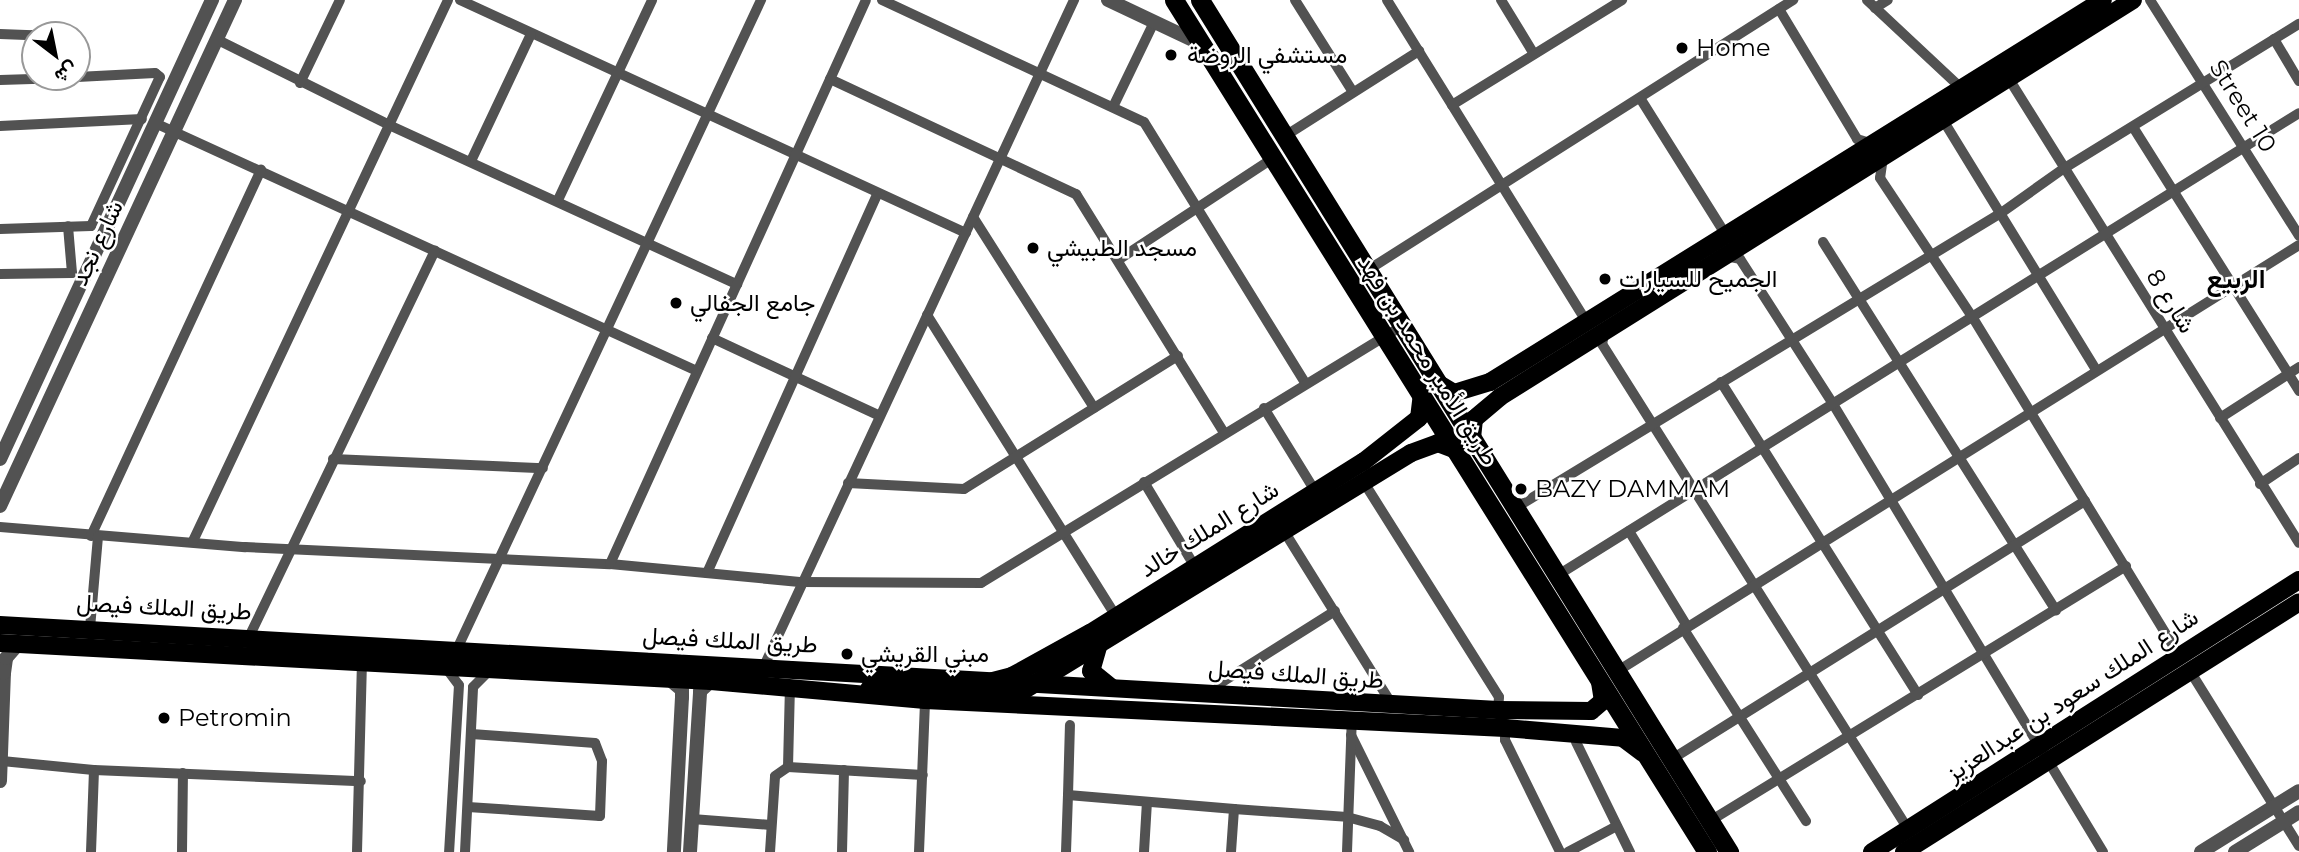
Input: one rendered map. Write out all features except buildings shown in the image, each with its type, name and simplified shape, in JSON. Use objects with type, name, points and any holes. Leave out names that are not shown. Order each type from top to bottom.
[{"type":"highway","name":"طريق الأمير محمد بن فهد","points":[[1174,0],[1384,336],[1430,388]]},
{"type":"highway","name":"طريق الأمير محمد بن فهد","points":[[1200,0],[1403,325],[1430,388],[1607,675],[1672,759],[1729,852]]},
{"type":"highway","name":"طريق الأمير محمد بن فهد","points":[[1464,444],[1515,508],[1558,575],[1643,752],[1707,852]]},
{"type":"main road","points":[[2096,5],[1961,88],[1878,150],[1725,256],[1491,403],[1482,401],[1480,391],[1490,382],[1726,235],[1878,150],[1943,120],[2133,0]]},
{"type":"main road","points":[[2009,79],[2009,68],[2059,36],[2096,5]]},
{"type":"main road","points":[[1430,388],[1454,393],[1490,382]]},
{"type":"main road","name":"شارع الملك خالد","points":[[993,681],[1021,671],[1111,620],[1401,436],[1421,415],[1430,388]]},
{"type":"main road","points":[[1464,444],[1474,419],[1500,397]]},
{"type":"main road","points":[[1401,436],[1410,432],[1418,437],[1419,445],[1411,453]]},
{"type":"main road","name":"شارع الملك خالد","points":[[1036,684],[1411,453],[1438,443],[1464,444]]},
{"type":"main road","name":"شارع الملك سعود بن عبدالعزيز","points":[[1913,844],[2040,743],[2299,580]]},
{"type":"main road","name":"شارع الملك سعود بن عبدالعزيز","points":[[1872,852],[1913,844],[2299,602]]},
{"type":"main road","points":[[1111,620],[1068,652],[1063,667],[1068,686],[1083,699],[1279,715]]},
{"type":"main road","name":"طريق الملك فيصل","points":[[5,622],[1218,693],[1393,706],[1502,719],[1578,738],[1623,738],[1643,752]]},
{"type":"main road","name":"طريق الملك فيصل","points":[[9,644],[669,678],[846,690],[926,700],[1279,715],[1352,727],[1582,713]]},
{"type":"main road","points":[[1098,647],[1091,671],[1112,688]]},
{"type":"main road","points":[[1578,738],[1591,723],[1582,713],[1603,701],[1607,675]]},
{"type":"main road","points":[[846,690],[1007,694],[1036,684]]},
{"type":"street","name":"شارع نجد","points":[[0,459],[148,121],[212,0]]},
{"type":"street","name":"شارع نجد","points":[[0,506],[234,0]]},
{"type":"street","points":[[300,83],[340,0]]},
{"type":"street","points":[[193,541],[448,0]]},
{"type":"street","points":[[460,0],[794,157],[966,233]]},
{"type":"street","points":[[558,200],[652,0]]},
{"type":"street","points":[[457,649],[649,245],[761,0]]},
{"type":"street","points":[[610,564],[866,0]]},
{"type":"street","points":[[882,0],[1144,122],[1305,383]]},
{"type":"street","points":[[764,666],[1074,0]]},
{"type":"street","points":[[1108,0],[1202,44]]},
{"type":"street","points":[[1295,0],[1353,92]]},
{"type":"street","points":[[1387,0],[1500,186],[1587,322]]},
{"type":"street","points":[[1501,0],[1534,54]]},
{"type":"street","points":[[1452,105],[1622,0]]},
{"type":"street","points":[[1368,270],[1794,0]]},
{"type":"street","points":[[1871,4],[1888,0]]},
{"type":"street","name":"Street 10","points":[[2150,0],[2299,236]]},
{"type":"street","points":[[1871,4],[1961,88]]},
{"type":"street","points":[[1779,9],[1854,135],[1860,142],[1878,150],[1880,178],[1973,318],[2179,655]]},
{"type":"street","points":[[1113,107],[1154,22]]},
{"type":"street","points":[[1515,508],[2001,214],[2063,169],[2299,24]]},
{"type":"street","points":[[0,34],[21,35]]},
{"type":"street","points":[[471,161],[531,34]]},
{"type":"street","points":[[216,39],[389,125],[737,284]]},
{"type":"street","points":[[2274,39],[2299,81]]},
{"type":"street","points":[[1285,135],[1419,51]]},
{"type":"street","points":[[0,229],[91,226],[148,121],[160,77],[155,73],[91,76]]},
{"type":"street","points":[[0,80],[21,79]]},
{"type":"street","points":[[830,79],[1076,194],[1224,433]]},
{"type":"street","name":"شارع 8","points":[[2009,79],[2299,544]]},
{"type":"street","points":[[1640,98],[1726,235]]},
{"type":"street","points":[[1558,575],[2107,236],[2299,113]]},
{"type":"street","points":[[1943,120],[2041,276],[2096,370]]},
{"type":"street","points":[[0,126],[148,121],[175,129],[697,371]]},
{"type":"street","points":[[2133,127],[2177,192],[2299,391]]},
{"type":"street","points":[[1118,260],[1273,158]]},
{"type":"street","points":[[90,628],[95,536],[261,170]]},
{"type":"street","points":[[707,573],[877,195]]},
{"type":"street","points":[[973,217],[1094,408]]},
{"type":"street","points":[[0,274],[72,273],[68,226]]},
{"type":"street","points":[[1823,242],[1861,298],[2056,611]]},
{"type":"street","points":[[1607,675],[2299,244]]},
{"type":"street","points":[[249,637],[435,250]]},
{"type":"street","points":[[1725,256],[1740,259],[1833,404],[1947,588],[2103,852]]},
{"type":"street","points":[[927,315],[1062,532],[1111,620]]},
{"type":"street","points":[[0,527],[289,549],[610,564],[802,582],[981,583],[1403,325]]},
{"type":"street","points":[[1605,331],[1602,344],[1851,736],[1913,844]]},
{"type":"street","points":[[712,338],[880,416]]},
{"type":"street","points":[[848,483],[964,489],[1178,356]]},
{"type":"street","points":[[2220,418],[2299,367]]},
{"type":"street","points":[[1721,382],[1918,695]]},
{"type":"street","points":[[1264,408],[1315,491]]},
{"type":"street","points":[[2260,484],[2299,458]]},
{"type":"street","points":[[333,459],[542,468]]},
{"type":"street","points":[[1363,481],[1499,697],[1505,740],[1560,852]]},
{"type":"street","points":[[1144,482],[1195,567]]},
{"type":"street","points":[[1672,759],[2016,547],[2085,501]]},
{"type":"street","points":[[1284,531],[1393,706]]},
{"type":"street","points":[[1629,531],[1739,718],[1806,821]]},
{"type":"street","points":[[1710,821],[2126,566]]},
{"type":"street","points":[[1218,693],[1219,684],[1335,611]]},
{"type":"street","points":[[0,781],[2,673],[9,644]]},
{"type":"street","points":[[357,852],[361,781],[362,662]]},
{"type":"street","points":[[443,667],[459,685],[449,852]]},
{"type":"street","points":[[465,852],[473,687],[491,670]]},
{"type":"street","points":[[2190,671],[2299,846]]},
{"type":"street","points":[[669,678],[682,690],[674,852]]},
{"type":"street","points":[[690,852],[700,691],[711,681]]},
{"type":"street","points":[[788,767],[790,687]]},
{"type":"street","points":[[919,852],[926,700]]},
{"type":"street","points":[[1066,852],[1070,725]]},
{"type":"street","points":[[681,727],[698,729]]},
{"type":"street","points":[[1347,852],[1352,727]]},
{"type":"street","points":[[1352,727],[1409,852]]},
{"type":"street","points":[[468,807],[600,816],[602,761],[596,743],[471,734]]},
{"type":"street","points":[[1578,738],[1630,852]]},
{"type":"street","points":[[2,761],[94,770],[361,781]]},
{"type":"street","points":[[770,852],[775,776],[788,767],[923,775]]},
{"type":"street","points":[[91,852],[94,770]]},
{"type":"street","points":[[842,852],[844,770]]},
{"type":"street","points":[[182,852],[183,773]]},
{"type":"street","points":[[2201,852],[2299,791]]},
{"type":"street","points":[[1068,795],[1347,817],[1380,826],[1404,840]]},
{"type":"street","points":[[1144,852],[1147,802]]},
{"type":"street","points":[[1231,852],[1234,809]]},
{"type":"street","points":[[2235,852],[2299,811]]},
{"type":"street","points":[[692,819],[771,825]]},
{"type":"street","points":[[1567,852],[1617,826]]},
{"type":"place","name":"Home","points":[[1682,48]]},
{"type":"place","name":"مستشفي الروضة","points":[[1171,55]]},
{"type":"place","name":"مسجد الطبيشي","points":[[1033,248]]},
{"type":"place","name":"الجميح للسيارات","points":[[1605,279]]},
{"type":"place","name":"جامع الجفالي","points":[[676,303]]},
{"type":"place","name":"BAZY DAMMAM","points":[[1521,489]]},
{"type":"place","name":"مبني القريشي","points":[[847,654]]},
{"type":"place","name":"Petromin","points":[[164,718]]},
{"type":"district","name":"الربيع","points":[[2236,280]]}]
